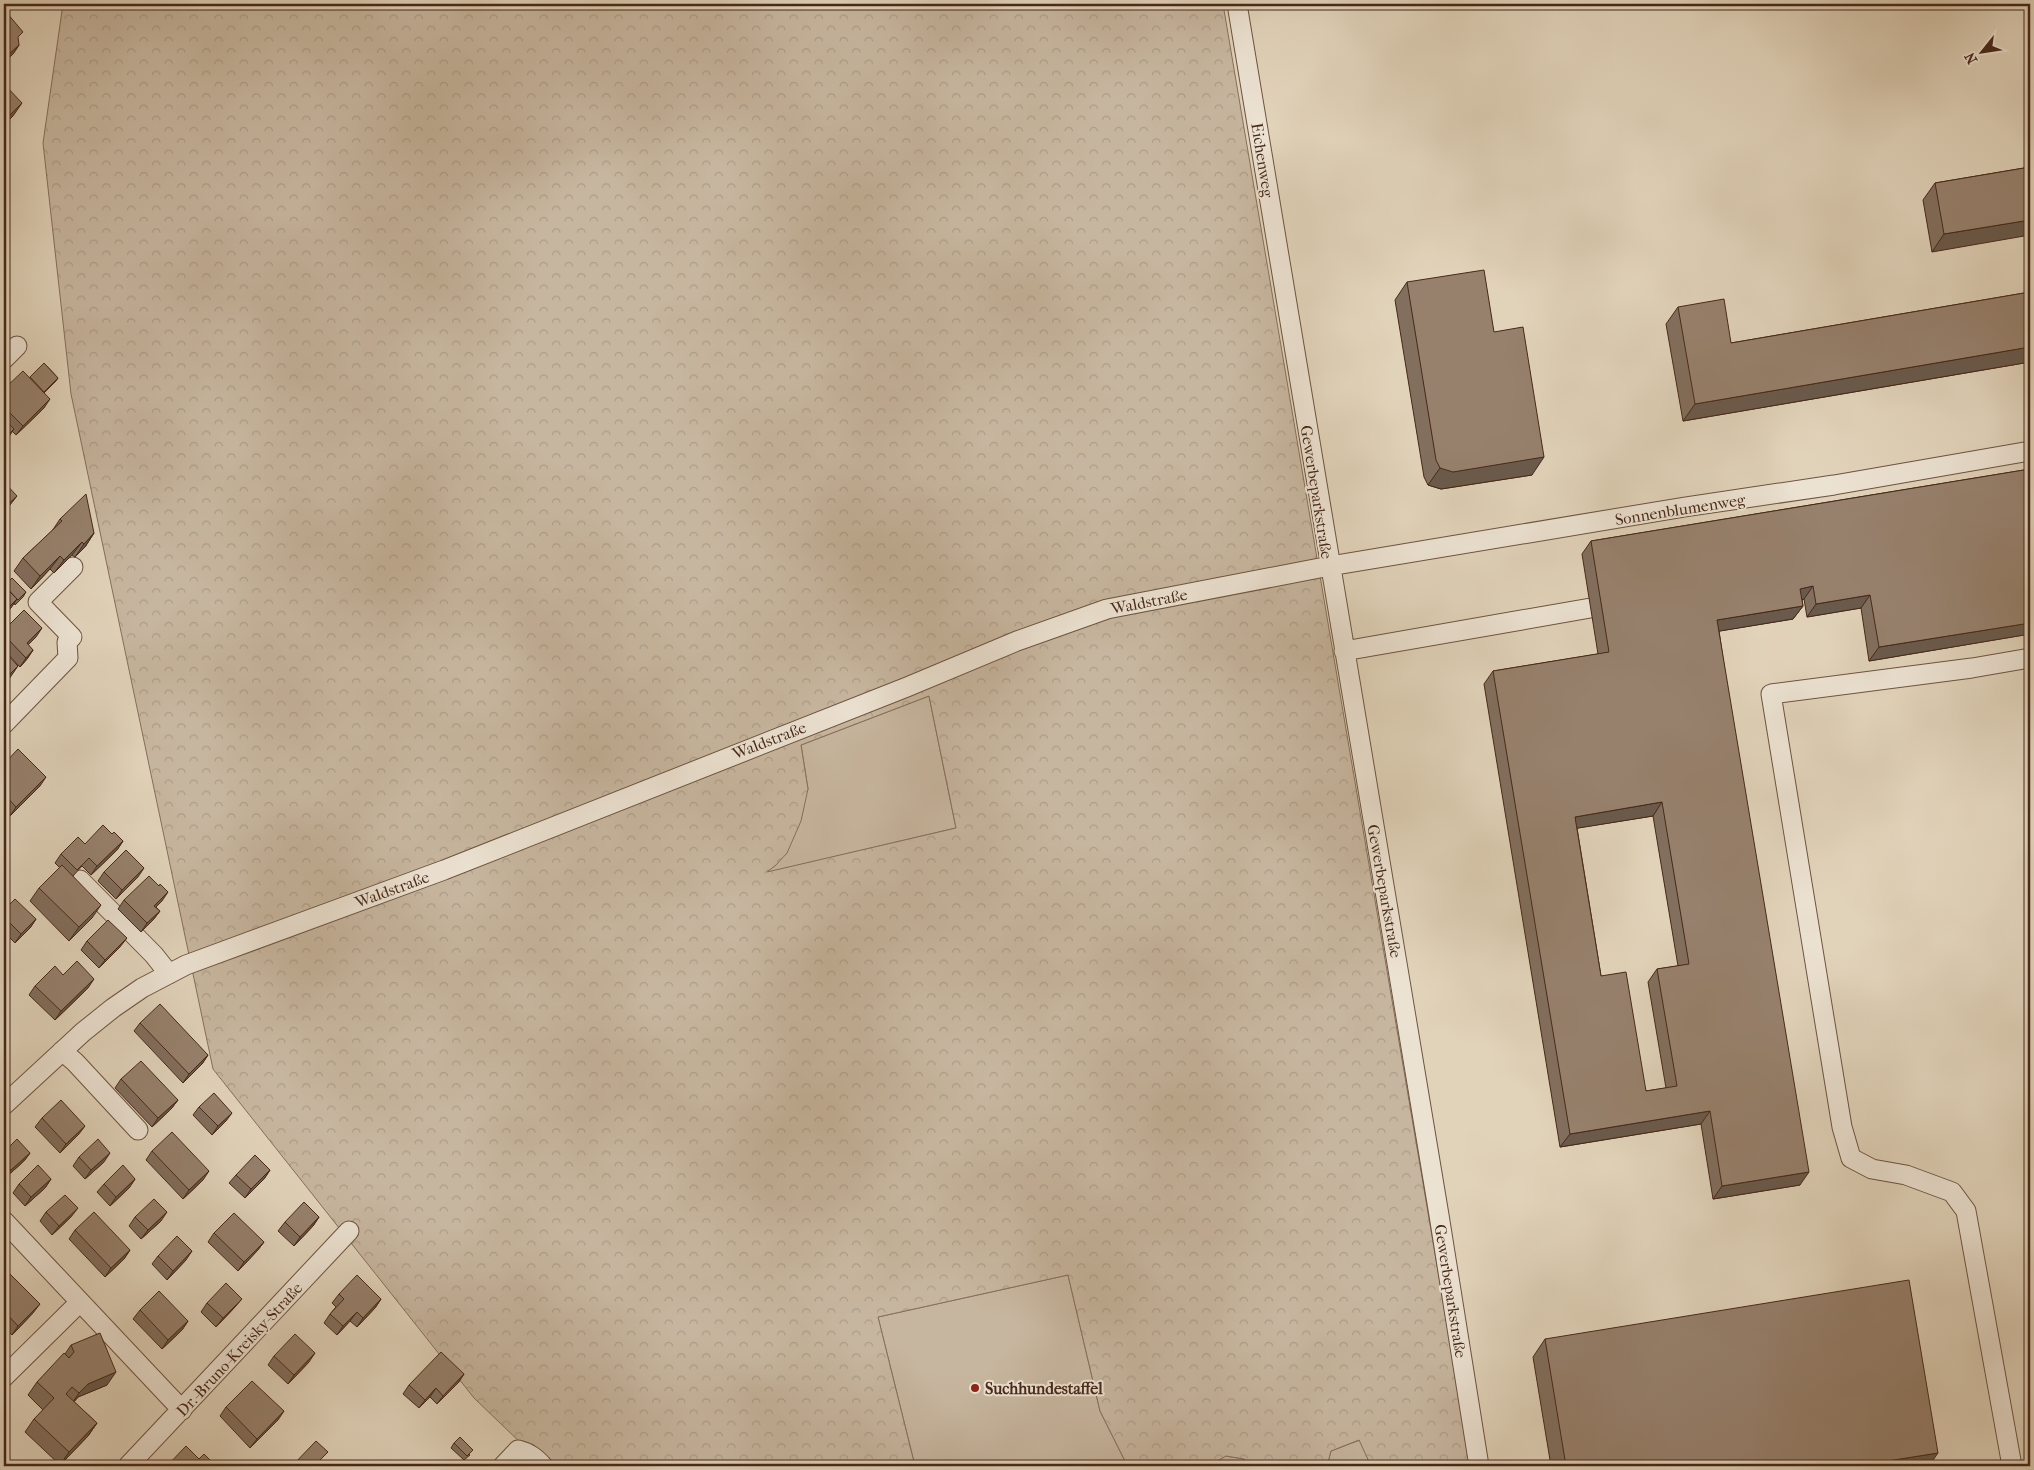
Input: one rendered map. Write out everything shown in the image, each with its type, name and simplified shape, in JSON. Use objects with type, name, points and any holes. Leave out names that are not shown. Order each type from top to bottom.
[{"type":"street","name":"Eichenweg","points":[[1237,4],[1289,316]]},
{"type":"street","name":"Gewerbeparkstraße","points":[[1289,316],[1479,1466]]},
{"type":"street","name":"Sonnenblumenweg","points":[[1330,566],[1685,507],[1834,485],[2030,451]]},
{"type":"street","name":"Waldstraße","points":[[4,1105],[62,1051],[113,1008],[142,988],[219,952],[444,870],[907,687],[1017,641],[1098,612],[1330,566]]},
{"type":"street","points":[[4,724],[68,658],[67,642],[72,637],[38,602],[73,567]]},
{"type":"street","points":[[1344,651],[1602,606]]},
{"type":"street","points":[[2012,1466],[1966,1211],[1952,1192],[1906,1175],[1872,1169],[1851,1158],[1842,1127],[1771,694],[1972,668],[2030,658]]},
{"type":"street","points":[[80,880],[154,955],[169,974]]},
{"type":"street","points":[[62,1051],[138,1130]]},
{"type":"street","points":[[4,1221],[182,1410]]},
{"type":"street","name":"Dr.-Bruno-Kreisky-Straße","points":[[128,1466],[349,1231]]},
{"type":"street","points":[[4,1377],[80,1302]]},
{"type":"street","points":[[503,1466],[518,1450],[527,1452],[536,1458],[542,1466]]},
{"type":"green space","points":[[63,4],[1223,4],[1471,1466],[1371,1466],[1359,1440],[1331,1451],[1327,1466],[1252,1466],[1244,1459],[1226,1456],[1209,1466],[1140,1466],[1126,1463],[1100,1411],[1068,1275],[878,1317],[915,1466],[538,1466],[525,1447],[474,1398],[213,1069],[71,394],[43,143]],"holes":[[[929,696],[956,828],[767,872],[787,853],[801,821],[808,789],[801,745]]]},
{"type":"green space","points":[[929,696],[956,828],[765,873],[776,865],[808,789],[801,745]]},
{"type":"green space","name":"Suchhundestaffel","points":[[1068,1275],[1100,1411],[1126,1463],[1140,1466],[915,1466],[878,1317]]},
{"type":"green space","points":[[1360,1440],[1371,1466],[1327,1466],[1331,1451]]},
{"type":"green space","points":[[1225,1456],[1244,1459],[1252,1466],[1209,1466]]},
{"type":"building","points":[[7,13],[23,32],[18,37],[19,45],[8,55],[4,49],[4,16]]},
{"type":"building","points":[[4,84],[22,103],[4,121]]},
{"type":"building","points":[[2030,167],[2030,220],[1944,234],[1935,183]]},
{"type":"building","points":[[1484,270],[1494,332],[1523,327],[1544,457],[1453,472],[1440,468],[1436,460],[1407,282]]},
{"type":"building","points":[[2030,292],[2030,347],[1695,404],[1678,307],[1724,299],[1731,343]]},
{"type":"building","points":[[44,363],[58,378],[44,392],[30,377]]},
{"type":"building","points":[[23,371],[50,399],[23,426],[4,407],[4,389]]},
{"type":"building","points":[[4,419],[14,429],[4,439]]},
{"type":"building","points":[[2030,469],[2030,623],[1879,647],[1870,595],[1816,604],[1813,586],[1800,589],[1803,606],[1717,620],[1809,1172],[1722,1186],[1710,1111],[1570,1134],[1493,671],[1609,652],[1591,541]],"holes":[[[1662,802],[1689,964],[1657,969],[1677,1086],[1646,1091],[1626,972],[1601,976],[1575,817]]]},
{"type":"building","points":[[4,482],[17,496],[4,508]]},
{"type":"building","points":[[86,494],[94,533],[64,560],[60,556],[40,576],[23,558],[62,521],[60,519]]},
{"type":"building","points":[[12,578],[26,592],[18,600],[4,586]]},
{"type":"building","points":[[4,585],[17,599],[4,612]]},
{"type":"building","points":[[24,610],[42,628],[27,643],[33,650],[26,658],[4,635],[4,630]]},
{"type":"building","points":[[4,651],[18,666],[4,680]]},
{"type":"building","points":[[18,749],[46,777],[16,807],[4,794],[4,764]]},
{"type":"building","points":[[103,825],[123,841],[97,866],[89,858],[77,870],[61,854],[78,837],[85,844]]},
{"type":"building","points":[[126,850],[144,868],[122,890],[104,872]]},
{"type":"building","points":[[62,865],[101,905],[79,927],[39,888]]},
{"type":"building","points":[[149,876],[168,892],[154,906],[160,911],[147,923],[124,900]]},
{"type":"building","points":[[15,899],[36,919],[21,934],[4,917],[4,910]]},
{"type":"building","points":[[108,920],[127,938],[105,960],[87,941]]},
{"type":"building","points":[[77,961],[94,979],[61,1011],[35,986],[55,966],[63,975]]},
{"type":"building","points":[[160,1004],[208,1055],[189,1074],[140,1023]]},
{"type":"building","points":[[141,1061],[178,1100],[158,1118],[121,1079]]},
{"type":"building","points":[[214,1093],[232,1113],[218,1126],[199,1107]]},
{"type":"building","points":[[61,1100],[85,1126],[66,1144],[42,1118]]},
{"type":"building","points":[[172,1132],[209,1171],[189,1190],[152,1151]]},
{"type":"building","points":[[17,1139],[30,1153],[11,1170],[4,1163],[4,1152]]},
{"type":"building","points":[[98,1139],[110,1153],[91,1170],[79,1157]]},
{"type":"building","points":[[255,1155],[270,1170],[251,1189],[236,1175]]},
{"type":"building","points":[[38,1165],[51,1179],[31,1197],[19,1184]]},
{"type":"building","points":[[123,1165],[135,1179],[116,1197],[104,1184]]},
{"type":"building","points":[[65,1195],[78,1208],[59,1226],[46,1212]]},
{"type":"building","points":[[154,1199],[167,1212],[148,1230],[135,1217]]},
{"type":"building","points":[[304,1202],[319,1217],[300,1237],[285,1222]]},
{"type":"building","points":[[94,1212],[130,1250],[111,1268],[75,1230]]},
{"type":"building","points":[[234,1213],[264,1242],[244,1262],[214,1233]]},
{"type":"building","points":[[177,1236],[192,1251],[173,1271],[158,1256]]},
{"type":"building","points":[[4,1268],[40,1304],[18,1326],[4,1311]]},
{"type":"building","points":[[357,1275],[381,1299],[363,1318],[357,1312],[343,1326],[330,1314],[344,1299],[339,1294]]},
{"type":"building","points":[[1909,1280],[1938,1453],[1856,1466],[1566,1466],[1545,1339]]},
{"type":"building","points":[[226,1283],[242,1299],[223,1318],[207,1303]]},
{"type":"building","points":[[159,1291],[188,1321],[168,1340],[140,1310]]},
{"type":"building","points":[[4,1326],[9,1332],[4,1338]]},
{"type":"building","points":[[100,1333],[116,1372],[88,1384],[79,1393],[72,1387],[66,1394],[97,1423],[69,1452],[34,1419],[54,1398],[37,1382],[64,1353],[69,1358],[74,1352],[71,1345]]},
{"type":"building","points":[[295,1334],[315,1353],[294,1375],[274,1356]]},
{"type":"building","points":[[441,1352],[464,1374],[443,1396],[436,1388],[425,1400],[409,1385]]},
{"type":"building","points":[[252,1381],[284,1411],[257,1439],[226,1407]]},
{"type":"building","points":[[460,1437],[473,1450],[467,1456],[454,1443]]},
{"type":"building","points":[[316,1441],[328,1452],[318,1462],[322,1466],[292,1466]]},
{"type":"building","points":[[186,1446],[199,1459],[204,1454],[216,1466],[167,1466]]},
{"type":"place","name":"Suchhundestaffel","points":[[975,1388]]}]
